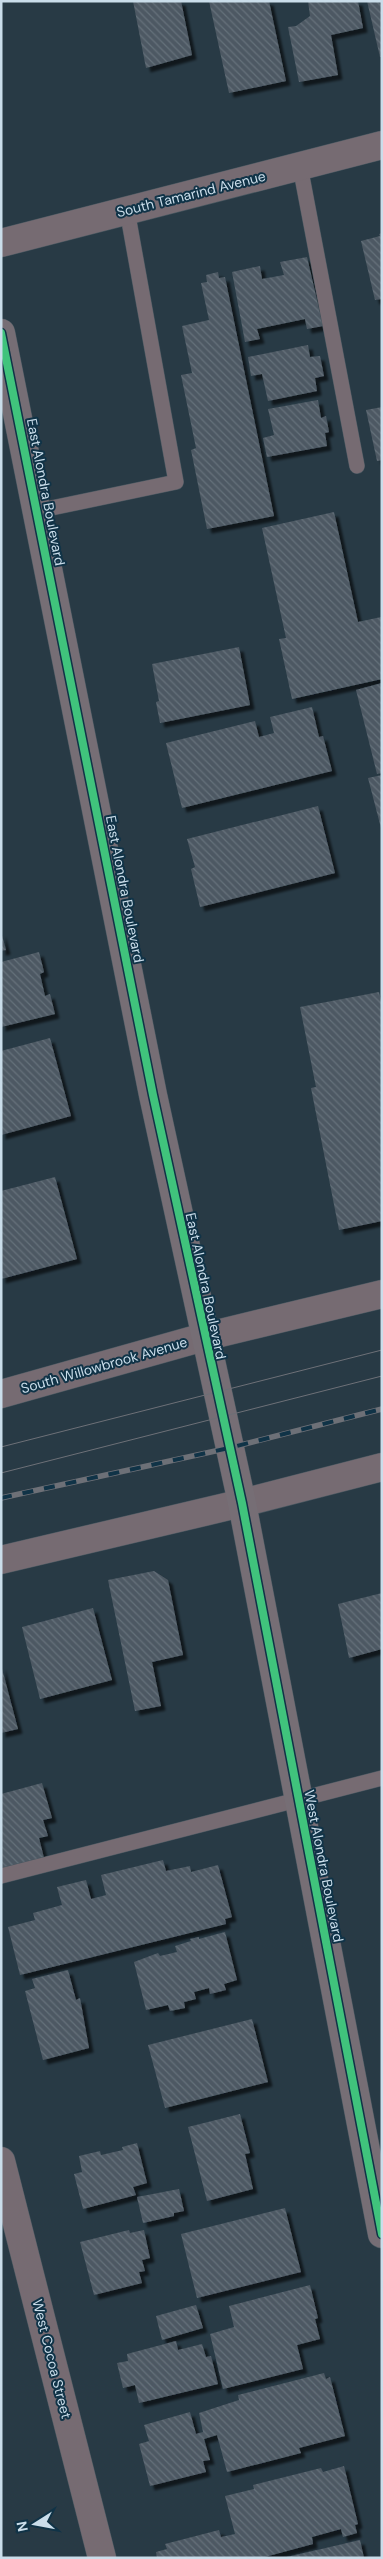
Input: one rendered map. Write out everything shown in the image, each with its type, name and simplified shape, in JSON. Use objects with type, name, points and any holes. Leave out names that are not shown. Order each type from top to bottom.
[{"type":"main road","name":"East Alondra Boulevard","points":[[1,334],[38,511],[153,1095],[204,1337],[242,1504]]},
{"type":"main road","name":"West Alondra Boulevard","points":[[242,1504],[382,2234]]},
{"type":"street","name":"South Tamarind Avenue","points":[[1,243],[382,145]]},
{"type":"street","name":"South Willowbrook Avenue","points":[[1,1394],[204,1337],[382,1294]]},
{"type":"street","points":[[1,1560],[242,1504],[382,1468]]},
{"type":"street","name":"West Cocoa Street","points":[[1,2160],[102,2558]]},
{"type":"lane","points":[[300,166],[356,466]]},
{"type":"lane","points":[[38,511],[176,482],[127,210]]},
{"type":"lane","points":[[1,1876],[298,1798],[382,1778]]},
{"type":"building","points":[[133,1],[181,1],[192,55],[146,68]]},
{"type":"building","points":[[209,1],[269,1],[286,81],[229,93]]},
{"type":"building","points":[[308,1],[358,1],[363,28],[331,35],[338,75],[299,82],[288,27],[296,26],[310,16]]},
{"type":"building","points":[[367,1],[382,1],[382,57],[380,57]]},
{"type":"building","points":[[382,233],[382,299],[375,300],[361,241],[380,236],[379,234]]},
{"type":"building","points":[[307,257],[323,326],[307,329],[305,319],[257,329],[260,339],[245,342],[232,272],[260,266],[262,279],[284,275],[280,262]]},
{"type":"building","points":[[218,272],[219,278],[225,277],[274,516],[207,529],[191,450],[196,448],[181,375],[192,373],[182,326],[209,320],[201,283],[207,282],[206,275]]},
{"type":"building","points":[[308,345],[310,357],[320,356],[324,376],[315,378],[317,391],[268,401],[262,374],[251,376],[248,357]]},
{"type":"building","points":[[318,400],[321,418],[326,416],[329,432],[325,433],[327,446],[267,457],[263,438],[274,435],[268,409]]},
{"type":"building","points":[[382,407],[382,460],[377,461],[366,410]]},
{"type":"building","points":[[334,512],[358,622],[381,617],[382,679],[292,699],[279,639],[286,638],[262,528]]},
{"type":"building","points":[[239,647],[250,705],[160,723],[156,702],[159,701],[152,664]]},
{"type":"building","points":[[382,683],[382,773],[377,774],[356,690]]},
{"type":"building","points":[[312,707],[319,737],[323,736],[332,771],[182,808],[166,743],[255,721],[259,737],[274,733],[270,717]]},
{"type":"building","points":[[382,775],[382,828],[381,828],[368,778]]},
{"type":"building","points":[[318,806],[335,873],[200,907],[191,869],[195,867],[187,839]]},
{"type":"building","points":[[1,932],[6,950],[1,951]]},
{"type":"building","points":[[39,952],[44,972],[40,974],[45,996],[50,994],[55,1014],[1,1027],[1,962]]},
{"type":"building","points":[[379,992],[382,1006],[382,1221],[339,1230],[311,1088],[316,1087],[300,1007]]},
{"type":"building","points":[[50,1038],[71,1116],[1,1135],[1,1051]]},
{"type":"building","points":[[55,1177],[77,1259],[1,1279],[1,1191]]},
{"type":"building","points":[[154,1571],[168,1580],[183,1655],[152,1662],[161,1706],[135,1711],[108,1580]]},
{"type":"building","points":[[382,1593],[382,1649],[349,1658],[338,1604]]},
{"type":"building","points":[[93,1608],[112,1680],[40,1699],[22,1627]]},
{"type":"building","points":[[1,1665],[18,1729],[1,1733]]},
{"type":"building","points":[[42,1783],[52,1818],[43,1820],[48,1836],[39,1838],[44,1858],[2,1869],[1,1794]]},
{"type":"building","points":[[163,1860],[166,1871],[190,1866],[191,1872],[218,1865],[232,1917],[225,1919],[226,1924],[20,1975],[8,1927],[35,1920],[33,1913],[62,1905],[57,1887],[86,1880],[91,1899],[106,1895],[101,1875]]},
{"type":"building","points":[[225,1932],[237,1980],[224,1984],[226,1990],[210,1994],[209,1988],[194,1992],[196,1999],[184,2002],[185,2008],[170,2011],[168,2005],[146,2010],[134,1962],[158,1953],[160,1956],[177,1952],[175,1946],[191,1941],[190,1939],[199,1937],[199,1939]]},
{"type":"building","points":[[68,1970],[76,2000],[80,1998],[89,2048],[43,2060],[25,1991],[35,1988],[32,1979]]},
{"type":"building","points":[[252,2019],[268,2082],[165,2108],[148,2045]]},
{"type":"building","points":[[240,2114],[250,2153],[245,2154],[253,2189],[207,2201],[188,2127]]},
{"type":"building","points":[[137,2143],[147,2183],[133,2187],[136,2195],[83,2209],[74,2174],[82,2172],[79,2156],[100,2151],[101,2155],[123,2150],[122,2147]]},
{"type":"building","points":[[179,2189],[184,2211],[174,2213],[174,2216],[143,2223],[137,2197]]},
{"type":"building","points":[[285,2208],[301,2272],[197,2298],[181,2234]]},
{"type":"building","points":[[129,2230],[130,2233],[144,2230],[150,2258],[142,2260],[145,2271],[139,2272],[142,2283],[94,2295],[80,2242]]},
{"type":"building","points":[[310,2285],[318,2318],[315,2319],[320,2339],[297,2345],[303,2369],[223,2389],[210,2334],[234,2327],[229,2306]]},
{"type":"building","points":[[196,2305],[203,2328],[162,2340],[156,2316]]},
{"type":"building","points":[[176,2341],[178,2350],[202,2344],[206,2357],[211,2356],[218,2384],[139,2403],[135,2385],[123,2388],[117,2363],[128,2361],[127,2354]]},
{"type":"building","points":[[324,2373],[326,2379],[330,2377],[345,2436],[299,2448],[301,2453],[227,2472],[217,2435],[204,2439],[210,2460],[203,2461],[206,2472],[150,2486],[139,2444],[149,2441],[144,2425],[190,2412],[196,2434],[203,2432],[199,2413],[239,2400],[238,2395]]},
{"type":"building","points":[[344,2466],[358,2524],[355,2525],[357,2533],[343,2537],[341,2529],[312,2537],[313,2544],[261,2558],[157,2558],[156,2552],[167,2549],[165,2544],[219,2530],[221,2537],[235,2534],[225,2496],[254,2489],[253,2485],[321,2468],[323,2472]]},
{"type":"building","points":[[360,2540],[364,2558],[287,2558],[287,2557]]},
{"type":"tram line","points":[[1,1447],[382,1350]]},
{"type":"tram line","points":[[1,1473],[382,1376]]},
{"type":"railway","points":[[1,1498],[229,1448],[382,1409]]},
{"type":"cycle path","points":[[1,333],[153,1095],[242,1503],[382,2234]]}]
